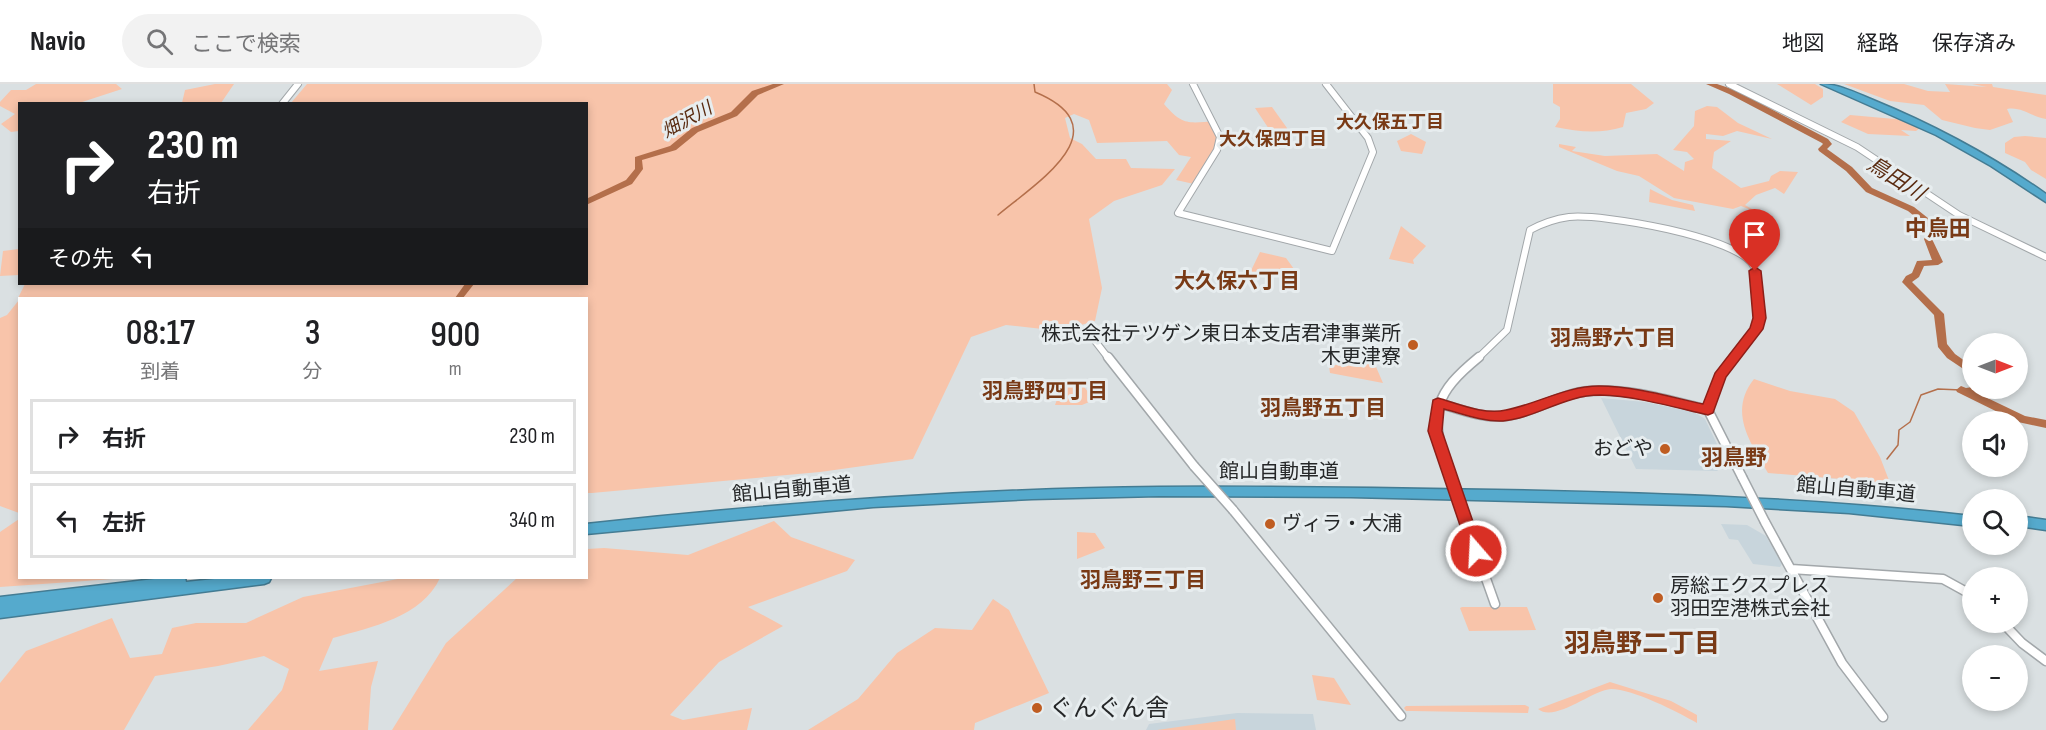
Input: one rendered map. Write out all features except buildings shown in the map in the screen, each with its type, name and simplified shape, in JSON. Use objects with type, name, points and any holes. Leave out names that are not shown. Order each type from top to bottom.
[{"type":"highway","points":[[1825,84],[1891,109],[1949,137],[2000,167],[2046,199]]},
{"type":"highway","points":[[1833,84],[1954,135],[2046,194]]},
{"type":"highway","name":"館山自動車道","points":[[588,521],[837,497],[1133,484],[1387,485],[1691,492],[1879,503],[1962,513]]},
{"type":"highway","name":"館山自動車道","points":[[588,529],[971,496],[1136,492],[1379,493],[1685,500],[1845,508],[1962,520]]},
{"type":"highway","points":[[2028,522],[2046,525]]},
{"type":"highway","points":[[2028,530],[2046,533]]},
{"type":"highway","points":[[0,603],[199,579]]},
{"type":"highway","points":[[0,612],[256,579]]},
{"type":"street","points":[[284,102],[298,84]]},
{"type":"street","points":[[1193,84],[1221,137],[1217,150],[1178,213],[1332,251],[1373,152],[1368,138],[1326,84]]},
{"type":"street","points":[[1729,84],[1857,147],[1959,215],[2046,257]]},
{"type":"street","points":[[1495,604],[1435,431],[1438,403],[1451,378],[1500,341],[1507,330],[1530,230],[1546,220],[1579,215],[1716,242],[1734,250],[1752,264],[1757,280],[1758,323],[1752,336],[1720,376],[1708,410],[1765,522],[1842,663],[1883,717]]},
{"type":"street","points":[[1092,337],[1194,466],[1233,510],[1401,716]]},
{"type":"street","points":[[1438,403],[1485,415],[1504,416],[1577,393],[1600,391],[1644,396],[1708,410]]},
{"type":"street","points":[[1791,569],[1942,579],[1962,588]]},
{"type":"street","points":[[2012,633],[2046,661]]},
{"type":"shaded area","points":[[36,84],[116,84],[122,89],[82,102],[18,102],[18,131],[11,132],[1,124],[15,114],[0,106],[0,102],[11,90],[26,90]]},
{"type":"shaded area","points":[[215,84],[234,84],[222,102],[182,102],[185,90]]},
{"type":"shaded area","points":[[307,84],[1167,84],[1172,90],[1164,104],[1176,116],[1187,121],[1216,121],[1222,139],[1194,184],[1176,180],[1191,157],[1179,155],[1167,141],[1097,143],[1089,120],[1074,114],[1065,118],[1070,138],[1082,144],[1096,159],[1126,159],[1131,168],[1175,169],[1162,185],[1114,201],[1089,219],[1102,288],[1095,321],[1060,331],[1006,325],[971,337],[913,459],[820,472],[588,493],[588,297],[18,297],[24,285],[588,285],[588,102],[292,102]]},
{"type":"shaded area","points":[[1553,84],[1631,84],[1654,103],[1646,109],[1626,113],[1623,127],[1598,131],[1564,129],[1555,127],[1560,119],[1560,107],[1553,103]]},
{"type":"shaded area","points":[[1777,84],[1815,84],[1823,89],[1823,97],[1811,105]]},
{"type":"shaded area","points":[[1844,84],[1904,84],[1928,91],[1950,92],[1945,84],[1987,87],[1972,84],[1992,84],[1993,87],[2046,95],[2046,119],[2012,108],[2007,109],[2013,122],[1990,130],[1975,128],[1942,120],[1924,105],[1890,101]]},
{"type":"shaded area","points":[[1707,106],[1717,107],[1738,123],[1772,139],[1737,131],[1723,136],[1706,134],[1706,139],[1731,141],[1714,152],[1712,168],[1741,188],[1769,181],[1771,176],[1780,171],[1798,172],[1784,194],[1775,188],[1756,195],[1745,205],[1759,213],[1741,206],[1733,209],[1674,198],[1639,176],[1617,171],[1559,147],[1559,144],[1576,147],[1572,151],[1605,156],[1657,154],[1684,171],[1685,162],[1694,159],[1687,152],[1673,150],[1694,126],[1695,111]]},
{"type":"shaded area","points":[[1272,107],[1287,129],[1269,129],[1255,108]]},
{"type":"shaded area","points":[[1850,115],[1906,120],[1932,132],[1920,128],[1916,131],[1901,130],[1910,136],[1868,134],[1841,122]]},
{"type":"shaded area","points":[[1411,134],[1426,142],[1422,154],[1401,151],[1397,141]]},
{"type":"shaded area","points":[[2014,137],[2046,138],[2046,179],[2031,170],[2025,162],[2005,153],[2005,143]]},
{"type":"shaded area","points":[[1650,189],[1672,200],[1693,205],[1695,211],[1649,202]]},
{"type":"shaded area","points":[[1401,226],[1426,246],[1413,260],[1414,264],[1389,259]]},
{"type":"shaded area","points":[[18,249],[18,275],[0,276],[3,251]]},
{"type":"shaded area","points":[[1260,252],[1286,258],[1294,269],[1246,281]]},
{"type":"shaded area","points":[[18,301],[18,513],[0,506],[0,318],[7,315]]},
{"type":"shaded area","points":[[1373,360],[1383,383],[1330,373],[1329,366]]},
{"type":"shaded area","points":[[1754,379],[1790,391],[1835,399],[1854,412],[1880,457],[1890,483],[1768,473],[1744,427],[1742,415],[1746,391]]},
{"type":"shaded area","points":[[1064,380],[1082,384],[1094,400],[1082,405],[1055,405]]},
{"type":"shaded area","name":"おどや","points":[[1601,398],[1645,402],[1694,412],[1705,419],[1726,463],[1717,471],[1636,469]]},
{"type":"shaded area","points":[[18,520],[18,579],[113,579],[0,587],[0,532]]},
{"type":"shaded area","points":[[774,521],[791,537],[855,560],[847,571],[748,607],[783,626],[719,662],[670,715],[683,720],[752,708],[747,730],[392,730],[446,643],[516,579],[588,579],[588,549],[604,548],[688,555]]},
{"type":"shaded area","points":[[1721,524],[1747,525],[1766,536],[1782,564],[1780,567],[1753,564],[1738,540],[1729,539]]},
{"type":"shaded area","points":[[1077,532],[1095,533],[1105,548],[1077,559]]},
{"type":"shaded area","points":[[398,579],[439,579],[432,591],[409,611],[379,624],[333,638],[319,671],[378,661],[371,687],[368,730],[248,730],[282,690],[289,669],[264,656],[155,676],[124,730],[0,730],[0,683],[26,651],[112,618],[130,658],[162,654],[172,628],[196,623],[246,623],[303,597]]},
{"type":"shaded area","points":[[993,599],[1009,610],[1049,693],[975,723],[974,730],[808,730],[858,699],[897,653],[935,628],[972,630]]},
{"type":"shaded area","points":[[1527,607],[1536,630],[1469,631],[1460,608]]},
{"type":"shaded area","points":[[1312,675],[1334,678],[1351,705],[1317,700]]},
{"type":"shaded area","points":[[1610,682],[1671,701],[1697,715],[1697,723],[1643,697],[1611,689],[1554,712],[1538,709]]},
{"type":"shaded area","points":[[1525,705],[1529,707],[1528,713],[1406,711],[1404,708],[1406,706]]},
{"type":"shaded area","points":[[1237,713],[1313,714],[1316,730],[1146,730],[1149,724]]},
{"type":"shaded area","points":[[1235,719],[1236,730],[1157,730]]},
{"type":"waterway","name":"畑沢川","points":[[588,202],[629,182],[639,169],[638,159],[673,148],[695,130],[734,114],[755,93],[780,84]]},
{"type":"waterway","points":[[998,215],[1050,172],[1064,155],[1072,139],[1072,122],[1061,107],[1035,92],[1034,84]]},
{"type":"waterway","name":"鳥田川","points":[[1710,84],[1732,92],[1825,141],[1828,144],[1822,149],[1849,169],[1869,190],[1911,209],[1935,228],[1928,239],[1938,262],[1920,263],[1916,275],[1909,278],[1907,282],[1939,314],[1942,345],[1951,356],[1962,363]]},
{"type":"waterway","name":"畑沢川","points":[[460,297],[468,285]]},
{"type":"waterway","points":[[1887,459],[1898,445],[1899,430],[1910,422],[1921,395],[1938,389],[1961,390]]},
{"type":"waterway","name":"鳥田川","points":[[1961,390],[2022,419],[2046,424]]},
{"type":"place","name":"株式会社テツゲン東日本支店君津事業所 木更津寮","points":[[1413,345]]},
{"type":"place","name":"おどや","points":[[1665,449]]},
{"type":"place","name":"ヴィラ・大浦","points":[[1270,524]]},
{"type":"place","name":"房総エクスプレス 羽田空港株式会社","points":[[1658,598]]},
{"type":"place","name":"ぐんぐん舎","points":[[1037,708]]},
{"type":"district","name":"大久保五丁目","points":[[1390,122]]},
{"type":"district","name":"大久保四丁目","points":[[1273,139]]},
{"type":"district","name":"中烏田","points":[[1938,229]]},
{"type":"district","name":"大久保六丁目","points":[[1237,281]]},
{"type":"district","name":"羽鳥野六丁目","points":[[1613,338]]},
{"type":"district","name":"羽鳥野四丁目","points":[[1045,391]]},
{"type":"district","name":"羽鳥野五丁目","points":[[1323,408]]},
{"type":"district","name":"羽鳥野","points":[[1734,458]]},
{"type":"district","name":"羽鳥野三丁目","points":[[1143,580]]},
{"type":"district","name":"羽鳥野二丁目","points":[[1642,644]]},
{"type":"route","points":[[1476,551],[1435,431],[1435,411],[1438,403],[1485,415],[1504,416],[1577,393],[1600,391],[1644,396],[1708,410],[1720,376],[1756,329],[1759,318],[1755,271]]}]
